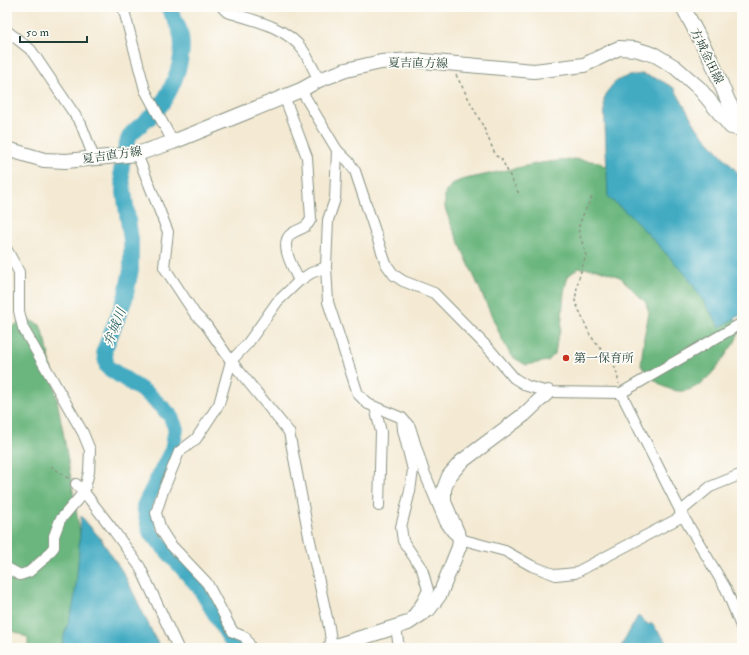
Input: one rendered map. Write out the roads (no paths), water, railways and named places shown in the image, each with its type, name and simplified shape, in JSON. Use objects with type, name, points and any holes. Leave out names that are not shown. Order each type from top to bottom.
[{"type":"main road","name":"方城金田線","points":[[683,7],[712,62],[728,102],[742,126]]},
{"type":"main road","name":"夏吉直方線","points":[[7,149],[44,160],[66,161],[137,154],[173,142],[301,90],[319,80],[346,70],[381,62],[413,60],[534,71],[584,65],[618,48],[635,49],[655,55],[675,67],[699,88],[731,127],[742,129]]},
{"type":"main road","points":[[330,648],[402,625],[429,609],[440,594],[459,547],[460,538],[444,502],[444,489],[449,476],[461,462],[525,414],[548,392]]},
{"type":"street","points":[[122,7],[145,90],[173,142]]},
{"type":"street","points":[[222,7],[227,12],[273,26],[285,34],[302,50],[319,80]]},
{"type":"street","points":[[7,31],[31,50],[81,124],[100,158]]},
{"type":"street","points":[[301,90],[337,150],[349,162],[355,171],[386,264],[394,275],[403,281],[434,293],[491,351],[514,378],[527,386],[548,392],[621,393],[742,323]]},
{"type":"street","points":[[284,96],[306,158],[311,220],[309,224],[302,229],[291,234],[287,239],[285,247],[299,281]]},
{"type":"street","points":[[337,150],[335,199],[328,220],[326,267],[328,302],[358,394],[368,404],[402,418],[410,428],[423,469],[445,522],[452,532],[460,538],[505,551],[532,566],[556,575],[575,573],[681,514],[710,487],[742,474]]},
{"type":"street","points":[[137,154],[168,232],[164,267],[195,314],[206,325],[231,361],[289,432],[309,536],[329,627],[330,648]]},
{"type":"street","points":[[7,250],[19,272],[19,311],[23,328],[83,433],[90,450],[90,472],[84,492],[60,520],[54,536],[54,547],[44,559],[29,572],[20,575],[7,568]]},
{"type":"street","points":[[251,648],[245,637],[233,632],[207,583],[170,544],[162,530],[156,513],[163,491],[179,452],[196,439],[219,404],[231,361],[248,343],[277,302],[299,281],[311,273],[326,267]]},
{"type":"street","points":[[621,393],[681,514],[726,589],[742,629]]},
{"type":"street","points":[[375,407],[381,432],[379,506]]},
{"type":"street","points":[[399,648],[402,625],[422,602],[428,590],[422,570],[402,541],[401,528],[410,491],[413,470],[403,430],[402,418]]},
{"type":"street","points":[[76,484],[84,492],[140,567],[178,648]]},
{"type":"water","points":[[642,74],[658,79],[674,88],[697,128],[739,174],[742,180],[742,314],[720,327],[687,276],[633,218],[608,197],[604,99],[607,92],[618,80],[628,76]]},
{"type":"water","points":[[81,516],[100,538],[124,574],[160,648],[62,648],[75,595]]},
{"type":"water","points":[[638,616],[649,625],[651,623],[666,641],[669,648],[620,648]]},
{"type":"waterway","name":"弁城川","points":[[168,7],[180,32],[182,51],[177,72],[164,101],[155,112],[131,134],[126,146],[121,172],[131,240],[131,270],[125,299],[104,351],[107,367],[149,395],[170,415],[176,429],[172,450],[144,506],[150,532],[199,587],[237,648]]},
{"type":"place","name":"第一保育所","points":[[566,358]]}]
